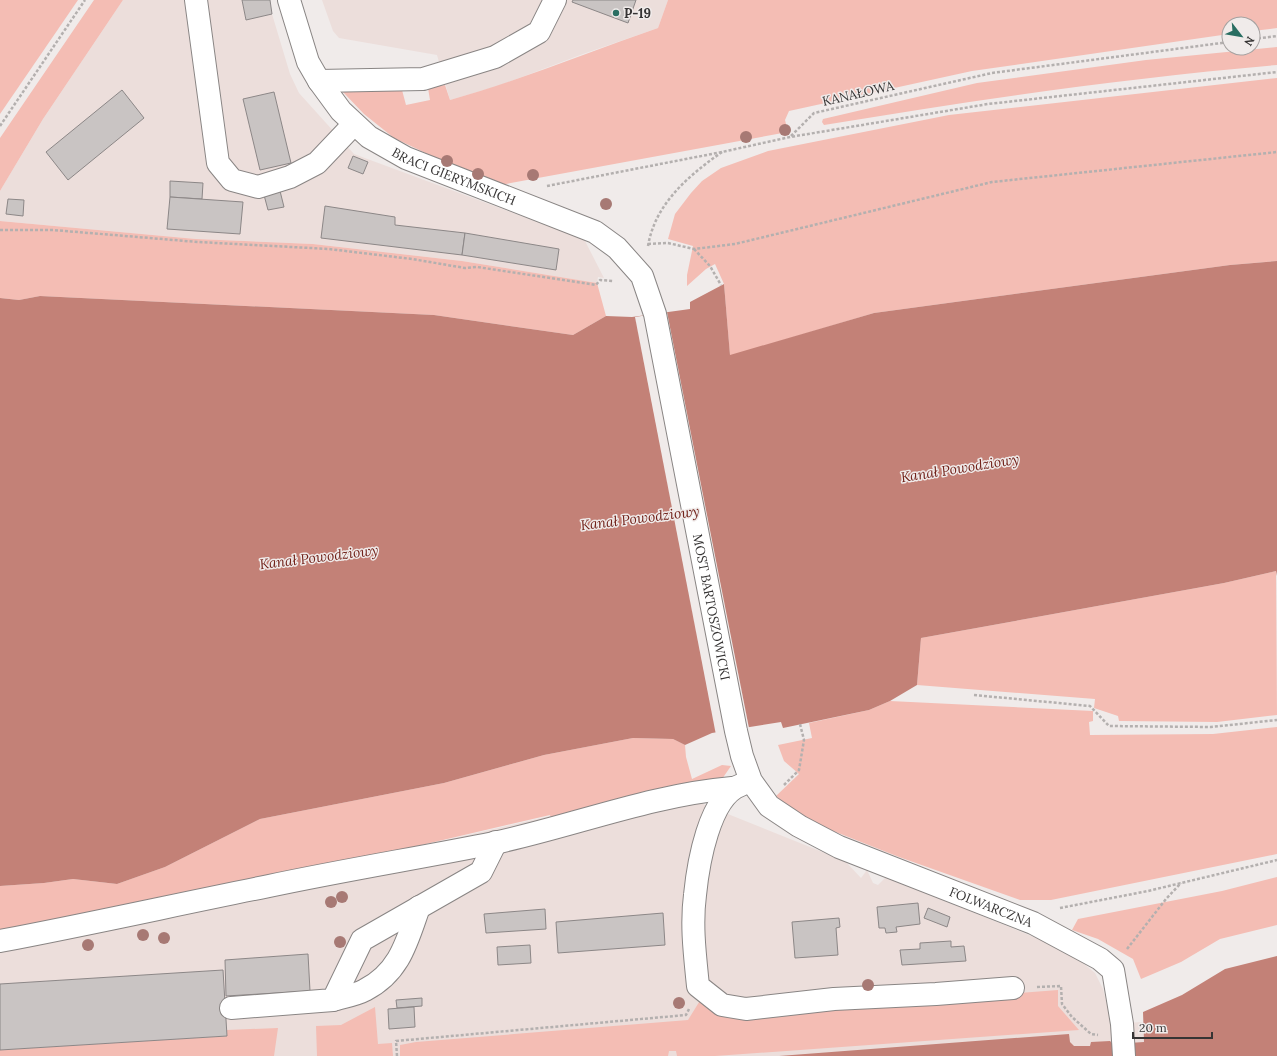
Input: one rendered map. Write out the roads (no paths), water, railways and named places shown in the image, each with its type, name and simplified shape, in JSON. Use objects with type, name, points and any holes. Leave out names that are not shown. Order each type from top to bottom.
[{"type":"street","points":[[196,0],[218,163],[232,180],[258,186],[290,177],[317,163],[354,124]]},
{"type":"street","name":"BRACI GIERYMSKICH","points":[[289,0],[308,62],[319,81],[340,111],[369,137],[406,158],[595,232],[618,248],[642,276],[655,314]]},
{"type":"street","points":[[319,81],[423,79],[495,57],[539,32],[555,0]]},
{"type":"street","name":"MOST BARTOSZOWICKI","points":[[655,314],[742,756],[742,785]]},
{"type":"street","points":[[0,941],[112,920],[269,886],[496,842],[667,799],[707,790],[742,785]]},
{"type":"street","points":[[742,785],[716,809],[705,840],[695,895],[694,939],[698,986],[722,1005],[746,1009],[834,999],[936,994],[1013,988]]},
{"type":"street","name":"FOLWARCZNA","points":[[742,785],[769,806],[799,826],[839,847],[1033,923],[1100,959],[1113,970],[1122,1024],[1124,1056]]},
{"type":"street","points":[[333,1000],[362,940],[480,872],[496,842]]},
{"type":"street","points":[[231,1008],[333,1000],[365,990],[387,974],[402,954],[419,907]]},
{"type":"water","name":"Kanał Powodziowy","points":[[1277,261],[1277,576],[1276,571],[1224,583],[921,638],[917,685],[890,701],[869,710],[783,728],[781,722],[712,733],[685,745],[673,739],[633,738],[544,755],[444,783],[260,819],[165,867],[117,884],[73,879],[44,883],[0,886],[0,298],[19,300],[40,296],[434,315],[573,335],[606,316],[632,317],[690,309],[690,302],[724,284],[730,355],[874,313],[1230,265]]},
{"type":"water","points":[[1277,956],[1277,1056],[779,1056],[1069,1034],[1070,1042],[1074,1046],[1090,1046],[1091,1042],[1110,1041],[1113,1044],[1144,1042],[1143,1012],[1182,995],[1225,969]]},
{"type":"place","name":"P-19","points":[[616,13]]}]
